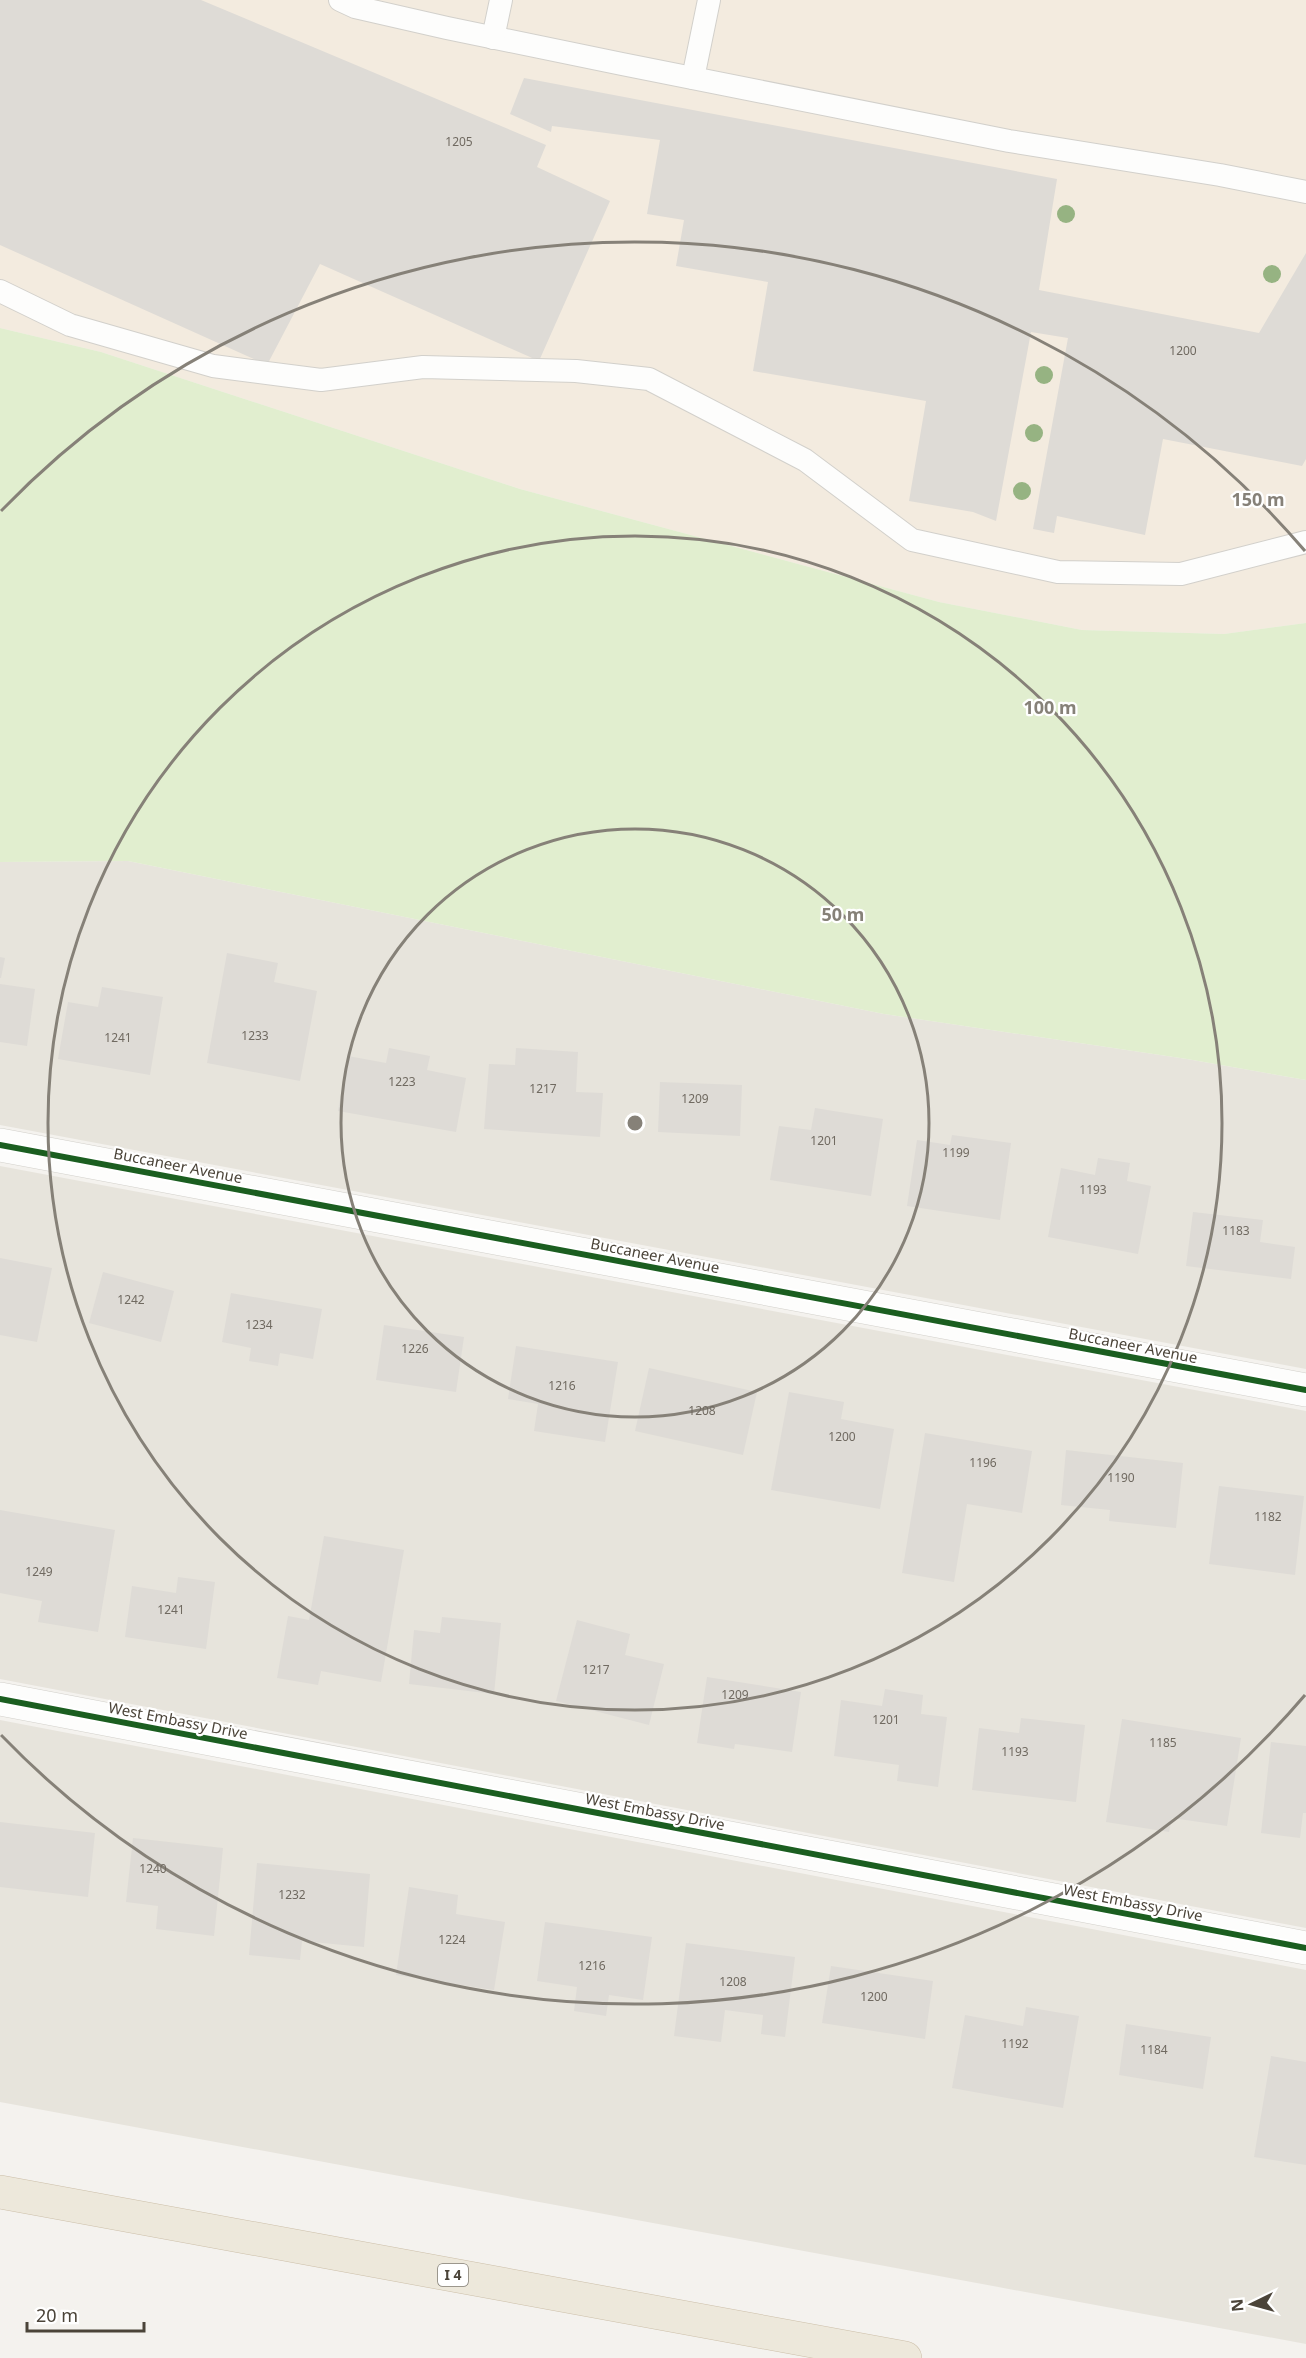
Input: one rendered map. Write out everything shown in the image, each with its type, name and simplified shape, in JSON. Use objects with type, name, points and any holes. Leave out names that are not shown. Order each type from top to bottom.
[{"type":"highway","name":"I 4","points":[[0,2192],[905,2358]]},
{"type":"street","name":"Buccaneer Avenue","points":[[0,1145],[1306,1390]]},
{"type":"street","name":"West Embassy Drive","points":[[0,1699],[1306,1948]]},
{"type":"lane","points":[[339,0],[355,7],[493,38],[1009,141],[1220,175],[1306,192]]},
{"type":"lane","points":[[493,38],[501,0]]},
{"type":"lane","points":[[693,78],[709,0]]},
{"type":"lane","points":[[0,291],[70,324],[213,366],[321,380],[423,367],[576,370],[649,378],[805,460],[912,540],[1058,572],[1181,574],[1306,542]]},
{"type":"shaded area","points":[[0,0],[1306,0],[1306,623],[1224,634],[1082,630],[939,602],[520,489],[101,352],[0,328]]},
{"type":"shaded area","points":[[128,861],[884,1014],[1187,1059],[1306,1080],[1306,1369],[0,1125],[0,862]]},
{"type":"shaded area","points":[[0,1166],[1306,1411],[1306,1928],[0,1679]]},
{"type":"shaded area","points":[[0,1720],[1306,1970],[1306,2344],[0,2102]]},
{"type":"green space","points":[[0,328],[101,352],[520,489],[939,602],[1082,630],[1224,634],[1306,623],[1306,1080],[1187,1059],[884,1014],[128,861],[0,862]]},
{"type":"building","points":[[0,0],[201,0],[546,145],[537,167],[610,201],[539,361],[320,264],[267,365],[0,245]]},
{"type":"building","points":[[524,78],[1057,179],[1039,290],[1259,333],[1306,253],[1306,459],[1302,466],[1163,439],[1145,535],[1057,516],[1054,533],[1033,529],[1068,338],[1031,332],[996,521],[973,512],[909,501],[926,401],[753,371],[768,282],[676,266],[684,220],[647,214],[660,140],[552,126],[551,132],[510,114]]},
{"type":"building","points":[[227,953],[278,963],[274,982],[317,991],[300,1081],[207,1063]]},
{"type":"building","points":[[0,957],[5,958],[1,978],[0,978]]},
{"type":"building","points":[[0,984],[35,989],[27,1046],[0,1042]]},
{"type":"building","points":[[102,987],[163,997],[150,1075],[58,1059],[68,1002],[98,1007]]},
{"type":"building","points":[[389,1048],[430,1056],[427,1070],[466,1078],[456,1132],[338,1111],[348,1056],[386,1063]]},
{"type":"building","points":[[516,1048],[578,1052],[576,1092],[603,1093],[600,1137],[484,1129],[489,1064],[515,1065]]},
{"type":"building","points":[[660,1082],[742,1085],[740,1136],[658,1132]]},
{"type":"building","points":[[815,1108],[883,1119],[871,1196],[770,1180],[779,1126],[811,1130]]},
{"type":"building","points":[[952,1135],[1011,1143],[1000,1220],[907,1206],[917,1140],[950,1145]]},
{"type":"building","points":[[1098,1158],[1130,1163],[1127,1181],[1151,1186],[1138,1254],[1048,1237],[1061,1168],[1095,1175]]},
{"type":"building","points":[[1193,1212],[1263,1220],[1260,1242],[1295,1247],[1291,1279],[1186,1266]]},
{"type":"building","points":[[0,1258],[52,1268],[37,1342],[0,1335]]},
{"type":"building","points":[[103,1272],[174,1291],[161,1342],[89,1323]]},
{"type":"building","points":[[231,1293],[322,1309],[313,1359],[280,1353],[278,1366],[249,1361],[251,1348],[222,1342]]},
{"type":"building","points":[[384,1325],[464,1337],[456,1392],[376,1380]]},
{"type":"building","points":[[516,1346],[618,1362],[605,1442],[534,1431],[538,1404],[508,1399]]},
{"type":"building","points":[[649,1368],[757,1392],[743,1455],[635,1431]]},
{"type":"building","points":[[789,1392],[844,1402],[841,1419],[894,1429],[880,1509],[771,1490]]},
{"type":"building","points":[[925,1433],[1032,1451],[1022,1513],[967,1504],[954,1582],[902,1573]]},
{"type":"building","points":[[1066,1450],[1183,1463],[1176,1528],[1109,1521],[1110,1510],[1061,1505]]},
{"type":"building","points":[[1219,1486],[1304,1496],[1295,1575],[1209,1564]]},
{"type":"building","points":[[0,1510],[115,1530],[98,1632],[38,1622],[42,1601],[0,1593]]},
{"type":"building","points":[[324,1536],[404,1550],[381,1682],[321,1671],[318,1685],[277,1678],[288,1616],[309,1620]]},
{"type":"building","points":[[178,1577],[215,1582],[206,1649],[125,1637],[132,1586],[176,1593]]},
{"type":"building","points":[[442,1617],[501,1623],[494,1694],[409,1684],[414,1630],[440,1633]]},
{"type":"building","points":[[577,1620],[630,1634],[625,1655],[664,1664],[649,1725],[556,1701]]},
{"type":"building","points":[[707,1677],[801,1692],[792,1752],[735,1744],[734,1749],[697,1743]]},
{"type":"building","points":[[885,1689],[923,1695],[921,1714],[947,1717],[938,1787],[897,1781],[899,1765],[834,1756],[841,1700],[882,1706]]},
{"type":"building","points":[[1021,1718],[1085,1725],[1076,1802],[972,1790],[979,1728],[1019,1733]]},
{"type":"building","points":[[1122,1719],[1241,1738],[1227,1826],[1172,1818],[1169,1832],[1106,1822]]},
{"type":"building","points":[[1271,1742],[1306,1746],[1306,1813],[1303,1813],[1300,1838],[1261,1833]]},
{"type":"building","points":[[0,1822],[95,1833],[88,1897],[0,1887]]},
{"type":"building","points":[[133,1838],[223,1848],[214,1936],[156,1929],[158,1906],[126,1902]]},
{"type":"building","points":[[257,1863],[370,1874],[364,1947],[302,1941],[300,1960],[249,1955]]},
{"type":"building","points":[[409,1887],[458,1895],[456,1914],[505,1922],[494,1990],[396,1975]]},
{"type":"building","points":[[545,1922],[652,1937],[643,2000],[609,1995],[606,2016],[574,2011],[577,1987],[537,1981]]},
{"type":"building","points":[[686,1943],[795,1957],[785,2037],[761,2034],[763,2015],[725,2010],[721,2042],[674,2036]]},
{"type":"building","points":[[831,1966],[933,1981],[925,2039],[822,2023]]},
{"type":"building","points":[[1026,2007],[1079,2016],[1063,2108],[952,2088],[965,2015],[1023,2026]]},
{"type":"building","points":[[1126,2024],[1211,2037],[1203,2089],[1119,2075]]},
{"type":"building","points":[[1271,2056],[1306,2062],[1306,2165],[1254,2157]]},
{"type":"cycle path","points":[[0,1145],[1306,1390]]},
{"type":"cycle path","points":[[0,1699],[1306,1948]]}]
